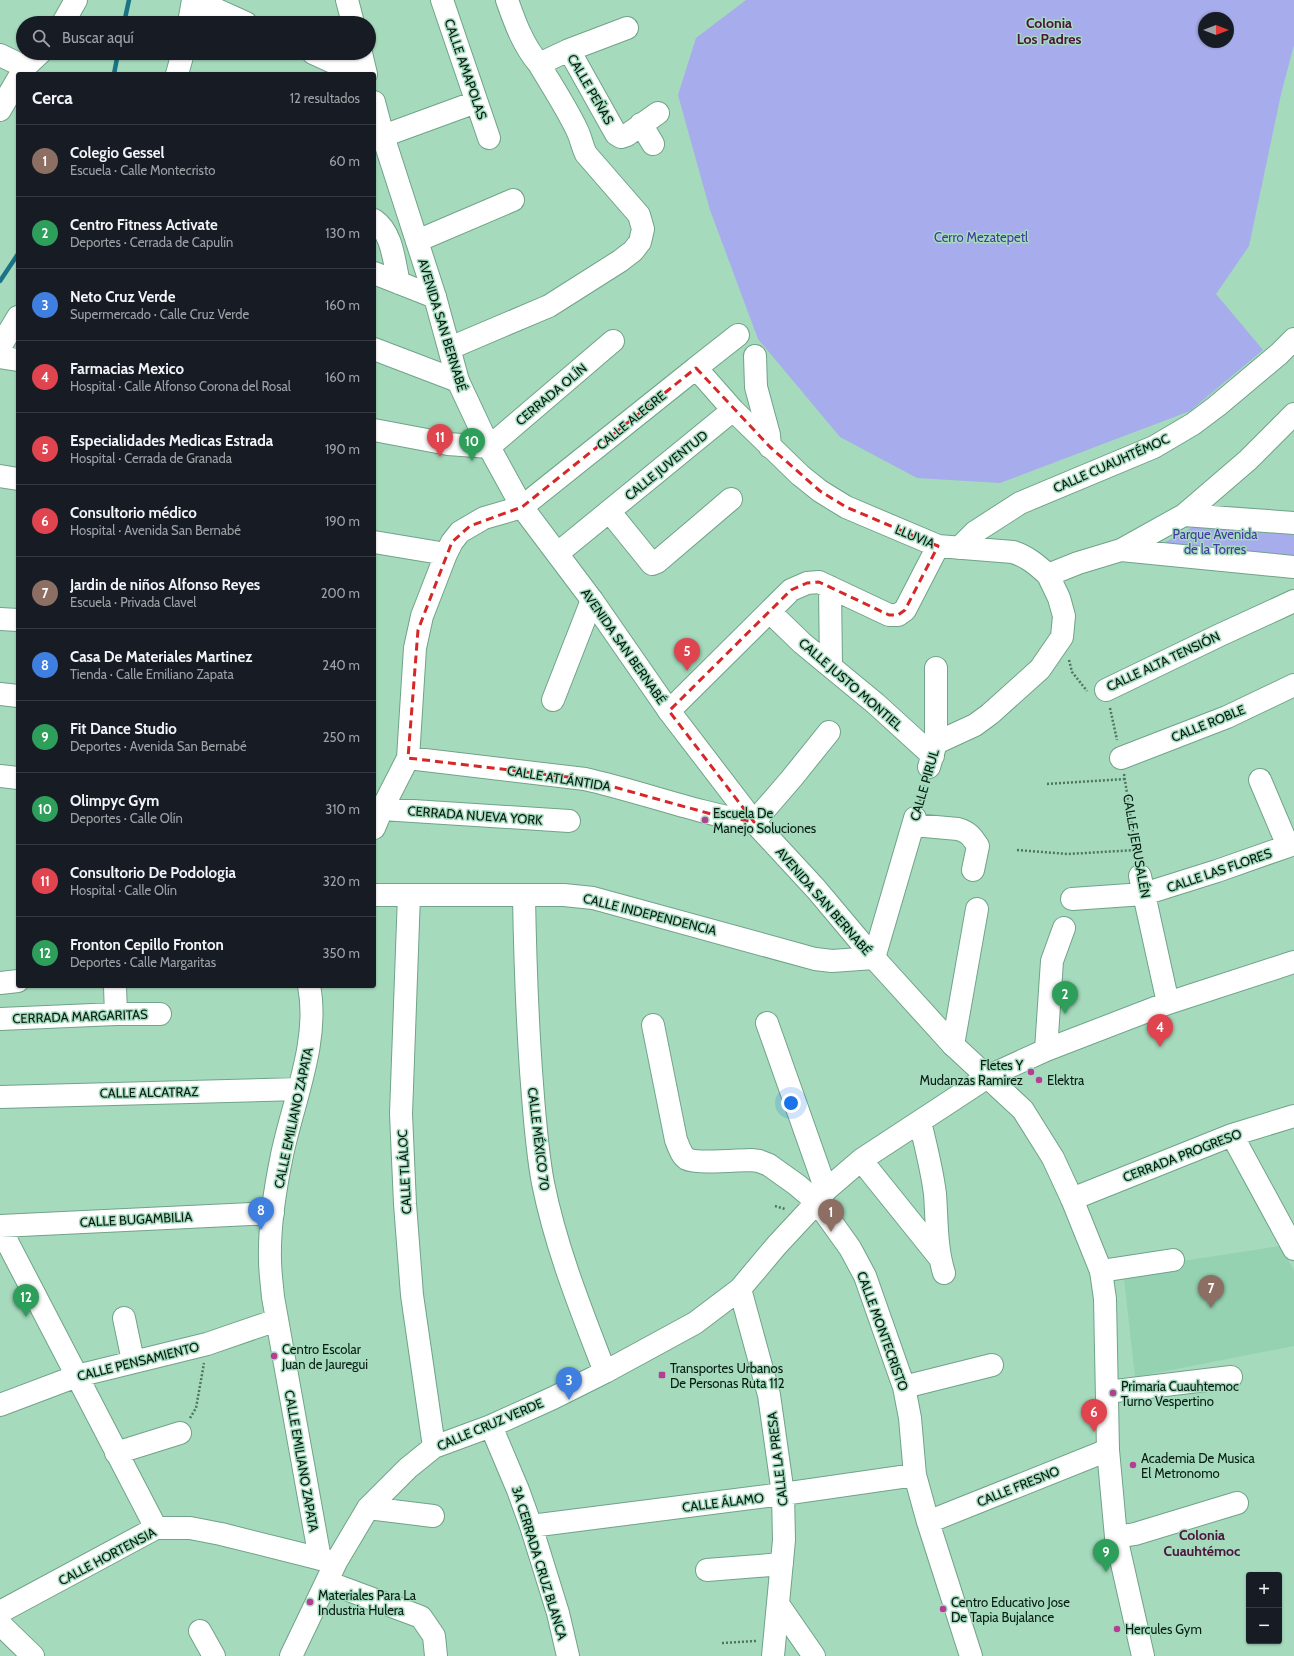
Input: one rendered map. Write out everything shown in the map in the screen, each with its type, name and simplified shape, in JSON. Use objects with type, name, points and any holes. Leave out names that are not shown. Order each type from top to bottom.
[{"type":"street","points":[[67,16],[76,0]]},
{"type":"street","points":[[191,16],[194,0],[230,16]]},
{"type":"street","name":"CALLE AMAPOLAS","points":[[442,0],[489,138]]},
{"type":"street","points":[[450,348],[549,306],[620,261],[633,251],[640,242],[643,229],[642,221],[639,215],[586,154],[572,118],[522,39],[507,0]]},
{"type":"street","points":[[568,50],[627,28]]},
{"type":"street","name":"CALLE PEÑAS","points":[[539,64],[568,50],[616,134],[621,137],[627,135],[650,119],[653,144]]},
{"type":"street","points":[[0,55],[26,68]]},
{"type":"street","points":[[178,72],[182,60]]},
{"type":"street","points":[[328,60],[355,72]]},
{"type":"street","points":[[363,60],[366,72]]},
{"type":"street","points":[[0,110],[16,84]]},
{"type":"street","points":[[383,136],[476,102]]},
{"type":"street","name":"AVENIDA SAN BERNABÉ","points":[[376,110],[383,136],[435,297],[458,381],[489,447],[522,507],[592,600],[669,711],[754,822],[816,889],[874,958],[953,1045],[989,1076],[1024,1110],[1053,1158],[1072,1199],[1101,1271],[1104,1298],[1108,1450],[1116,1537],[1143,1656]]},
{"type":"street","points":[[417,241],[513,200]]},
{"type":"street","points":[[376,222],[382,228],[390,243],[399,282]]},
{"type":"street","points":[[376,274],[435,297]]},
{"type":"street","points":[[0,347],[16,320]]},
{"type":"street","name":"CALLE ALEGRE","points":[[522,507],[738,335]]},
{"type":"street","name":"CALLE CUAUHTÉMOC","points":[[770,612],[791,590],[807,583],[819,582],[889,615],[898,614],[905,610],[949,547],[1020,503],[1154,447],[1194,424],[1294,340]]},
{"type":"street","name":"CERRADA OLÍN","points":[[489,447],[613,341]]},
{"type":"street","points":[[376,350],[458,381]]},
{"type":"street","points":[[755,356],[756,388],[769,435],[770,447]]},
{"type":"street","points":[[0,357],[16,360]]},
{"type":"street","points":[[696,368],[770,447]]},
{"type":"street","name":"CALLE JUVENTUD","points":[[558,553],[734,410]]},
{"type":"street","points":[[1048,575],[1078,563],[1120,550],[1184,515],[1248,460],[1294,414]]},
{"type":"street","points":[[376,430],[448,444],[489,447]]},
{"type":"street","name":"LLUVIA","points":[[770,447],[820,492],[846,507],[949,547],[1012,552],[1024,555],[1048,575]]},
{"type":"street","points":[[0,476],[16,479]]},
{"type":"street","points":[[609,511],[648,561],[652,564],[658,562],[731,499]]},
{"type":"street","points":[[378,818],[408,758],[414,648],[422,616],[446,554],[452,542],[460,532],[484,518],[522,507]]},
{"type":"street","points":[[1184,515],[1294,523]]},
{"type":"street","points":[[376,542],[446,554]]},
{"type":"street","points":[[1120,550],[1294,567]]},
{"type":"street","name":"CALLE PIRUL","points":[[933,755],[990,714],[1040,669],[1062,637],[1064,616],[1059,598],[1048,575]]},
{"type":"street","points":[[830,587],[831,667]]},
{"type":"street","points":[[552,700],[592,600]]},
{"type":"street","name":"CALLE ALTA TENSIÓN","points":[[1106,690],[1220,634],[1294,601]]},
{"type":"street","points":[[669,711],[770,612]]},
{"type":"street","name":"CALLE JUSTO MONTIEL","points":[[770,612],[802,643],[876,704],[933,755]]},
{"type":"street","points":[[0,619],[16,620]]},
{"type":"street","points":[[933,755],[936,668]]},
{"type":"street","name":"CALLE ROBLE","points":[[1123,768],[1294,685]]},
{"type":"street","points":[[0,694],[16,696]]},
{"type":"street","points":[[754,822],[792,778],[828,732]]},
{"type":"street","name":"CALLE ATLÁNTIDA","points":[[408,758],[585,779],[612,785],[711,814],[754,822]]},
{"type":"street","points":[[0,776],[16,778]]},
{"type":"street","points":[[1260,780],[1291,845]]},
{"type":"street","name":"CERRADA NUEVA YORK","points":[[378,818],[569,821]]},
{"type":"street","points":[[914,822],[965,831],[971,836],[978,846],[973,870]]},
{"type":"street","name":"CALLE PIRUL","points":[[874,958],[914,822]]},
{"type":"street","name":"CALLE LAS FLORES","points":[[1072,899],[1217,872],[1291,845]]},
{"type":"street","name":"CALLE JERUSALÉN","points":[[1142,885],[1168,1003]]},
{"type":"street","name":"CALLE INDEPENDENCIA","points":[[376,895],[564,895],[593,898],[815,959],[832,961],[874,958]]},
{"type":"street","name":"CALLE TLÁLOC","points":[[409,895],[401,1114],[405,1204],[412,1295],[434,1447]]},
{"type":"street","name":"CALLE MÉXICO 70","points":[[524,896],[527,1016],[536,1138],[543,1182],[557,1240],[577,1299],[605,1372]]},
{"type":"street","points":[[953,1045],[977,909]]},
{"type":"street","points":[[1046,1050],[1052,961],[1064,928]]},
{"type":"street","name":"CALLE CRUZ VERDE","points":[[291,1656],[327,1582],[328,1561],[368,1508],[408,1468],[434,1447],[491,1426],[553,1398],[605,1372],[695,1323],[740,1289],[777,1245],[822,1196],[861,1160],[989,1076],[1046,1050],[1168,1003],[1294,962]]},
{"type":"street","points":[[0,983],[16,981]]},
{"type":"street","points":[[115,988],[116,1014]]},
{"type":"street","name":"CALLE EMILIANO ZAPATA","points":[[309,988],[312,1003],[310,1038],[282,1156],[273,1213],[270,1260],[273,1297],[277,1320],[328,1561]]},
{"type":"street","name":"CERRADA MARGARITAS","points":[[0,1019],[116,1014],[160,1014]]},
{"type":"street","points":[[767,1023],[822,1196]]},
{"type":"street","points":[[653,1025],[676,1140],[682,1154],[688,1160],[751,1160],[764,1162],[797,1185],[822,1196]]},
{"type":"street","name":"CALLE ALCATRAZ","points":[[0,1096],[299,1089]]},
{"type":"street","name":"CERRADA PROGRESO","points":[[1072,1199],[1232,1135],[1294,1116]]},
{"type":"street","points":[[861,1160],[942,1265],[930,1159],[920,1122]]},
{"type":"street","points":[[1232,1135],[1294,1249]]},
{"type":"street","name":"CALLE MONTECRISTO","points":[[822,1196],[865,1276],[904,1387],[910,1418],[915,1475],[928,1522],[971,1656]]},
{"type":"street","name":"CALLE BUGAMBILIA","points":[[0,1227],[273,1213]]},
{"type":"street","points":[[0,1227],[156,1528]]},
{"type":"street","points":[[1101,1271],[1173,1260]]},
{"type":"street","name":"CALLE LA PRESA","points":[[740,1289],[769,1395],[783,1494],[782,1564],[774,1648]]},
{"type":"street","points":[[124,1318],[133,1361]]},
{"type":"street","name":"CALLE PENSAMIENTO","points":[[0,1405],[76,1376],[207,1344],[277,1320]]},
{"type":"street","points":[[904,1387],[992,1365]]},
{"type":"street","points":[[1107,1392],[1231,1377]]},
{"type":"street","name":"3A CERRADA CRUZ BLANCA","points":[[491,1426],[518,1490],[531,1526],[558,1613],[568,1656]]},
{"type":"street","points":[[116,1453],[180,1433]]},
{"type":"street","name":"CALLE FRESNO","points":[[928,1522],[1108,1450]]},
{"type":"street","name":"CALLE ÁLAMO","points":[[531,1526],[783,1494],[915,1475]]},
{"type":"street","points":[[1116,1537],[1135,1534],[1237,1503]]},
{"type":"street","points":[[368,1508],[433,1516]]},
{"type":"street","name":"CALLE HORTENSIA","points":[[0,1612],[156,1528],[190,1528],[221,1534],[328,1561]]},
{"type":"street","points":[[707,1570],[782,1564]]},
{"type":"street","points":[[327,1582],[421,1617],[434,1636],[436,1656]]},
{"type":"street","points":[[778,1604],[814,1656]]},
{"type":"street","points":[[0,1624],[33,1656]]},
{"type":"street","points":[[200,1631],[214,1656]]},
{"type":"path","name":"CALLE ALTA TENSIÓN","points":[[1062,637],[1072,672],[1087,692],[1106,690]]},
{"type":"path","name":"CALLE JERUSALÉN","points":[[1106,690],[1123,768],[1142,885]]},
{"type":"path","name":"CALLE PIRUL","points":[[914,822],[933,755]]},
{"type":"path","points":[[1047,784],[1123,768]]},
{"type":"path","points":[[1017,850],[1068,854],[1136,850]]},
{"type":"path","points":[[180,1433],[196,1408],[207,1344]]},
{"type":"path","points":[[722,1643],[774,1648]]},
{"type":"highlighted area","points":[[696,368],[770,447],[820,491],[846,507],[938,546],[905,610],[898,615],[889,615],[819,582],[807,583],[791,590],[669,711],[754,822],[711,814],[585,779],[408,758],[418,630],[452,542],[470,526],[522,507]]},
{"type":"shaded area","points":[[1280,1246],[1294,1270],[1294,1346],[1135,1377],[1123,1270]]},
{"type":"green space","name":"Cerro Mezatepetl","points":[[746,0],[1294,0],[1294,45],[1281,94],[1249,246],[1216,294],[1263,350],[1190,411],[1000,483],[917,478],[840,437],[758,339],[710,210],[678,95],[696,38]]},
{"type":"green space","name":"Parque Avenida de la Torres","points":[[1196,525],[1294,530],[1294,563],[1144,554]]},
{"type":"waterway","points":[[126,16],[129,0]]},
{"type":"waterway","points":[[114,72],[117,60]]},
{"type":"waterway","points":[[0,281],[16,257]]},
{"type":"place","name":"Consultorio De Podologia","points":[[440,457]]},
{"type":"place","name":"Olimpyc Gym","points":[[472,461]]},
{"type":"place","name":"Especialidades Medicas Estrada","points":[[687,671]]},
{"type":"place","name":"Escuela De Manejo Soluciones","points":[[705,820]]},
{"type":"place","name":"Centro Fitness Activate","points":[[1065,1014]]},
{"type":"place","name":"Farmacias Mexico","points":[[1160,1047]]},
{"type":"place","name":"Fletes Y Mudanzas Ramirez","points":[[1031,1072]]},
{"type":"place","name":"Elektra","points":[[1039,1080]]},
{"type":"place","name":"Casa De Materiales Martinez","points":[[261,1230]]},
{"type":"place","name":"Colegio Gessel","points":[[831,1232]]},
{"type":"place","name":"Jardin de niños Alfonso Reyes","points":[[1211,1308]]},
{"type":"place","name":"Fronton Cepillo Fronton","points":[[26,1317]]},
{"type":"place","name":"Centro Escolar Juan de Jauregui","points":[[274,1356]]},
{"type":"place","name":"Transportes Urbanos De Personas Ruta 112","points":[[662,1375]]},
{"type":"place","name":"Primaria Cuauhtemoc Turno Vespertino","points":[[1113,1393]]},
{"type":"place","name":"Neto Cruz Verde","points":[[569,1400]]},
{"type":"place","name":"Consultorio médico","points":[[1094,1432]]},
{"type":"place","name":"Academia De Musica El Metronomo","points":[[1133,1465]]},
{"type":"place","name":"Fit Dance Studio","points":[[1106,1572]]},
{"type":"place","name":"Materiales Para La Industria Hulera","points":[[310,1602]]},
{"type":"place","name":"Centro Educativo Jose De Tapia Bujalance","points":[[943,1609]]},
{"type":"place","name":"Hercules Gym","points":[[1117,1629]]},
{"type":"district","name":"Colonia Los Padres","points":[[1049,32]]},
{"type":"district","name":"Colonia Cuauhtémoc","points":[[1202,1544]]}]
